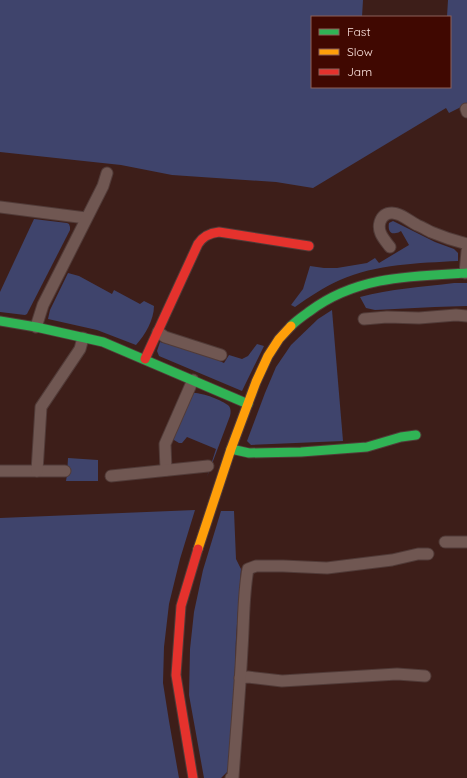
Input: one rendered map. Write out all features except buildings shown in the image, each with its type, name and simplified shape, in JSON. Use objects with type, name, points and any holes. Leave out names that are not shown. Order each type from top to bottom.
[{"type":"street","points":[[36,327],[43,305],[103,186],[107,173]]},
{"type":"street","points":[[0,207],[86,218]]},
{"type":"street","points":[[390,247],[382,237],[380,225],[383,216],[393,213],[398,214],[416,225],[467,244]]},
{"type":"street","points":[[145,359],[198,244],[206,235],[219,232],[309,246]]},
{"type":"street","points":[[193,778],[176,675],[181,606],[198,548],[231,449],[268,356],[279,339],[295,322],[320,304],[345,290],[357,286],[411,276],[466,273],[467,251]]},
{"type":"street","points":[[364,319],[387,317],[419,318],[456,315],[467,316]]},
{"type":"street","points":[[0,321],[36,327],[103,342],[248,404]]},
{"type":"street","points":[[158,332],[165,337],[221,355]]},
{"type":"street","points":[[37,471],[41,407],[80,349],[83,338]]},
{"type":"street","points":[[166,470],[164,444],[193,380]]},
{"type":"street","points":[[231,449],[249,453],[301,452],[367,447],[401,437],[416,435]]},
{"type":"street","points":[[111,476],[208,466]]},
{"type":"street","points":[[0,471],[65,471]]},
{"type":"street","points":[[445,542],[467,542]]},
{"type":"street","points":[[231,778],[233,777],[243,610],[248,570],[256,566],[327,568],[392,560],[418,554],[428,554]]},
{"type":"street","points":[[240,678],[248,677],[282,681],[397,674],[425,676]]},
{"type":"shaded area","points":[[0,0],[363,0],[362,16],[311,16],[311,88],[451,88],[451,16],[447,16],[448,0],[467,0],[467,104],[449,113],[446,108],[313,188],[276,182],[172,175],[121,165],[0,152]]},
{"type":"shaded area","points":[[34,219],[67,223],[69,224],[70,230],[27,314],[0,312],[0,292]]},
{"type":"shaded area","points":[[393,221],[435,242],[454,249],[458,253],[458,261],[383,267],[354,275],[334,283],[317,292],[295,307],[291,305],[303,289],[310,266],[337,268],[367,263],[375,258],[379,263],[409,245],[401,231],[397,233],[390,232],[389,223]]},
{"type":"shaded area","points":[[68,273],[79,276],[112,294],[114,290],[140,304],[144,301],[154,306],[154,311],[148,327],[143,337],[136,345],[97,330],[48,319],[50,310]]},
{"type":"shaded area","points":[[454,283],[467,283],[467,306],[375,310],[366,308],[360,297],[394,290]]},
{"type":"shaded area","points":[[332,310],[343,441],[251,445],[247,441],[276,367],[291,345],[318,319]]},
{"type":"shaded area","points":[[160,342],[216,359],[224,363],[229,355],[242,359],[248,356],[257,344],[264,346],[242,391],[159,356],[157,351]]},
{"type":"shaded area","points":[[194,393],[217,399],[229,406],[231,412],[207,477],[216,449],[187,437],[182,443],[179,443],[174,440],[173,435]]},
{"type":"shaded area","points":[[68,458],[98,460],[98,481],[66,481]]},
{"type":"shaded area","points":[[195,510],[180,559],[169,604],[164,647],[163,683],[179,778],[0,778],[0,518]]},
{"type":"shaded area","points":[[221,511],[234,511],[236,559],[241,569],[234,694],[228,771],[221,778],[204,778],[189,695],[190,649],[194,612],[203,570]]},
{"type":"traffic: fast","points":[[291,326],[328,299],[366,284],[405,277],[467,273]]},
{"type":"traffic: fast","points":[[0,321],[36,327],[103,342],[248,404]]},
{"type":"traffic: fast","points":[[231,449],[249,453],[301,452],[367,447],[401,437],[416,435]]},
{"type":"traffic: slow","points":[[198,549],[231,449],[256,382],[268,356],[279,339],[291,326]]},
{"type":"traffic: jam","points":[[145,359],[198,244],[204,237],[219,232],[309,246]]},
{"type":"traffic: jam","points":[[193,778],[176,675],[181,606],[198,549]]}]
